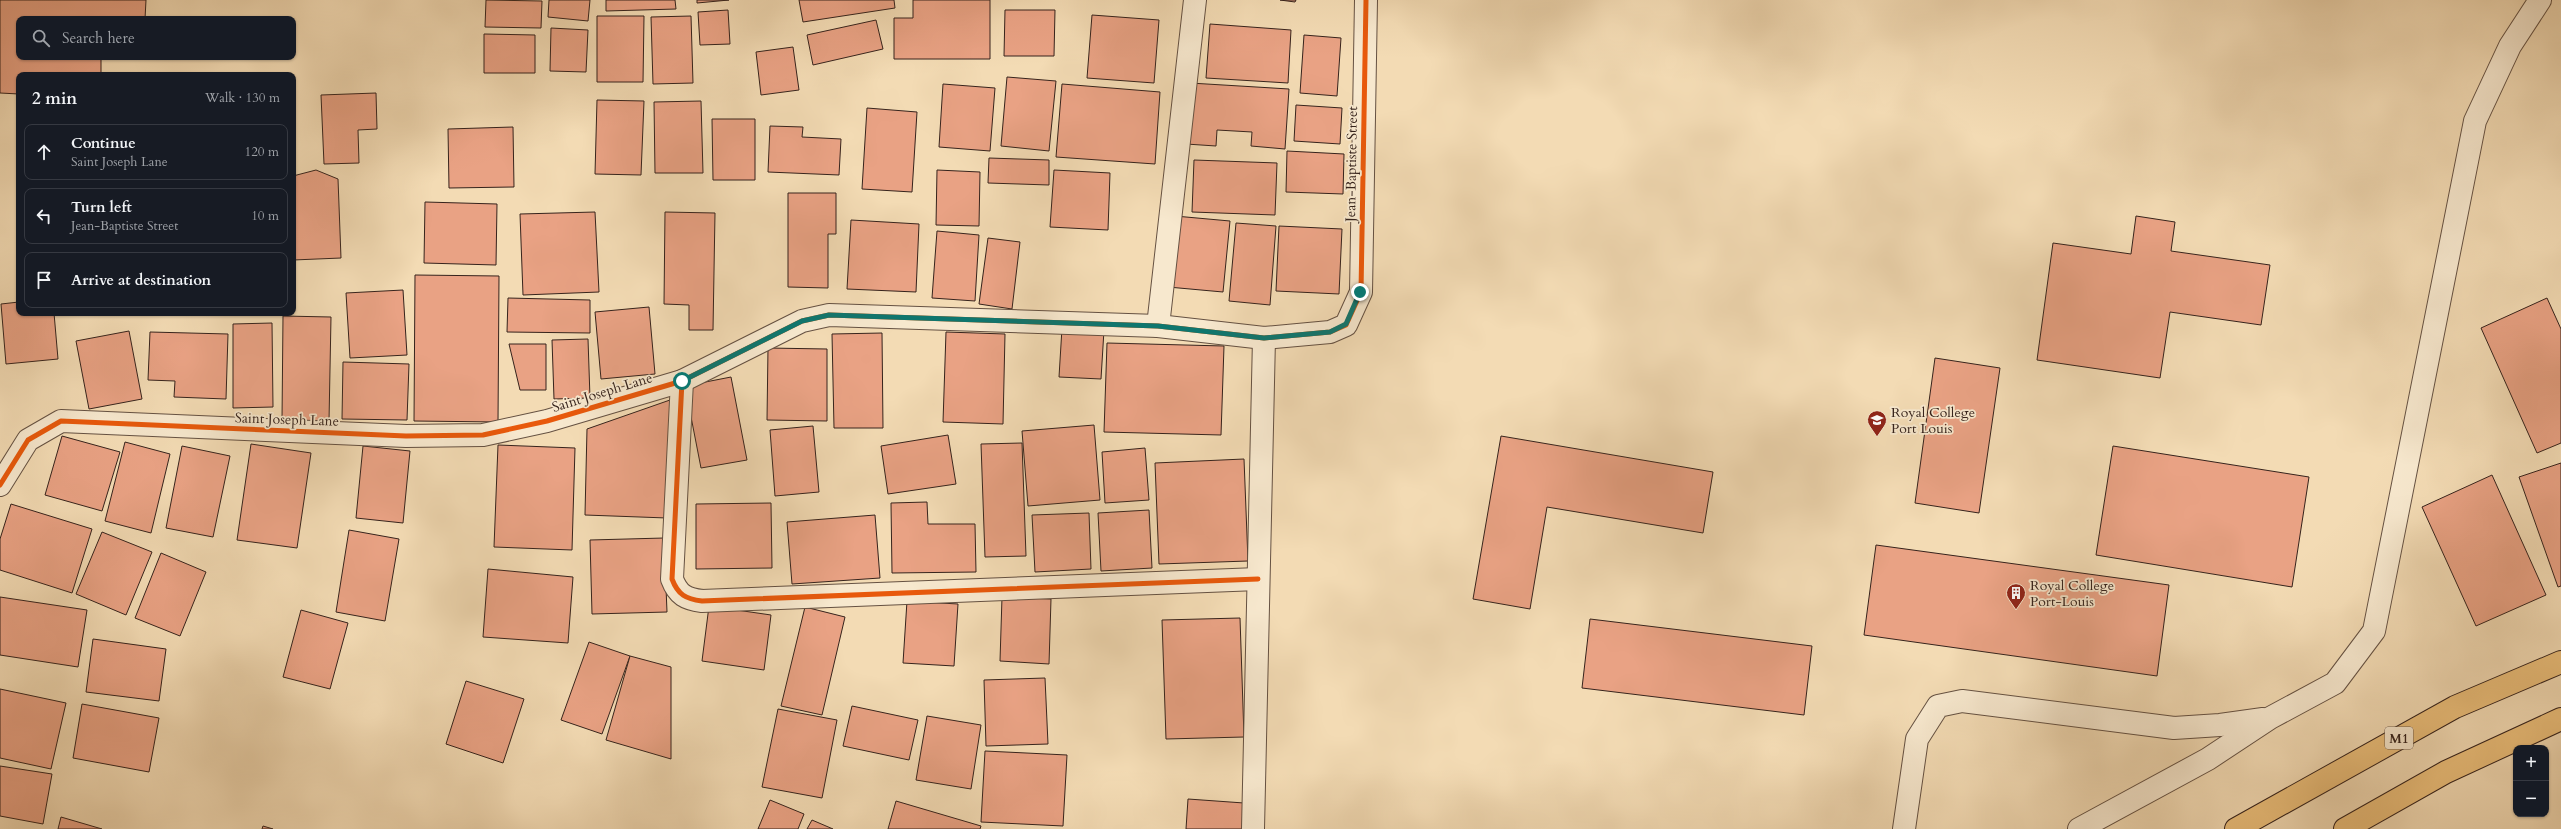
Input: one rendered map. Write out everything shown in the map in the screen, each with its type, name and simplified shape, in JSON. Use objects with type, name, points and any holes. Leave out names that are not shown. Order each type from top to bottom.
[{"type":"highway","name":"M1","points":[[2236,829],[2455,707],[2561,662]]},
{"type":"highway","points":[[2345,829],[2446,772],[2561,718]]},
{"type":"street","points":[[1158,326],[1195,0]]},
{"type":"street","name":"Jean-Baptiste Street","points":[[1346,324],[1360,292],[1366,0]]},
{"type":"street","points":[[2079,829],[2208,759],[2270,718],[2335,683],[2374,631],[2475,121],[2510,46],[2540,0]]},
{"type":"street","name":"Saint Joseph Lane","points":[[0,486],[28,440],[61,421],[406,436],[484,435],[547,421],[682,381],[802,321],[829,315],[1158,326],[1264,338],[1330,332],[1346,324]]},
{"type":"street","points":[[1253,829],[1264,338]]},
{"type":"street","points":[[682,381],[672,579],[680,595],[689,599],[702,601],[1258,579]]},
{"type":"street","points":[[1904,829],[1917,739],[1938,706],[1962,701],[2174,728],[2220,725],[2270,718]]},
{"type":"building","points":[[0,0],[146,0],[145,16],[16,16],[16,60],[101,60],[101,72],[16,72],[16,94],[0,93]]},
{"type":"building","points":[[486,0],[542,1],[541,28],[485,27]]},
{"type":"building","points":[[549,0],[590,0],[588,21],[548,17]]},
{"type":"building","points":[[606,0],[675,0],[676,9],[606,11]]},
{"type":"building","points":[[697,0],[729,0],[697,3]]},
{"type":"building","points":[[799,0],[894,0],[895,8],[803,22]]},
{"type":"building","points":[[913,0],[990,0],[990,59],[894,59],[894,18],[913,18]]},
{"type":"building","points":[[1280,0],[1296,0],[1295,2]]},
{"type":"building","points":[[728,10],[730,44],[700,45],[698,12]]},
{"type":"building","points":[[1005,10],[1055,10],[1054,56],[1004,56]]},
{"type":"building","points":[[1092,15],[1159,20],[1154,83],[1087,78]]},
{"type":"building","points":[[597,16],[644,16],[643,82],[597,82]]},
{"type":"building","points":[[691,16],[693,83],[653,84],[651,17]]},
{"type":"building","points":[[876,20],[883,49],[813,65],[807,35]]},
{"type":"building","points":[[1210,24],[1291,30],[1288,83],[1206,78]]},
{"type":"building","points":[[551,28],[588,30],[586,72],[550,71]]},
{"type":"building","points":[[484,34],[535,35],[535,73],[484,73]]},
{"type":"building","points":[[1304,35],[1341,38],[1337,96],[1300,93]]},
{"type":"building","points":[[793,47],[799,90],[761,95],[756,52]]},
{"type":"building","points":[[1007,77],[1056,81],[1049,151],[1001,146]]},
{"type":"building","points":[[1190,83],[1289,89],[1285,149],[1251,146],[1252,132],[1217,130],[1216,146],[1186,144]]},
{"type":"building","points":[[943,84],[995,88],[990,151],[939,147]]},
{"type":"building","points":[[1062,84],[1160,92],[1155,164],[1056,157]]},
{"type":"building","points":[[376,93],[377,129],[358,130],[359,163],[324,164],[321,95]]},
{"type":"building","points":[[597,100],[644,101],[641,175],[595,174]]},
{"type":"building","points":[[701,101],[703,173],[655,173],[654,102]]},
{"type":"building","points":[[1296,105],[1342,108],[1340,144],[1294,141]]},
{"type":"building","points":[[867,108],[917,112],[912,192],[862,189]]},
{"type":"building","points":[[712,119],[755,119],[755,180],[713,180]]},
{"type":"building","points":[[770,126],[803,127],[802,137],[841,139],[839,175],[768,172]]},
{"type":"building","points":[[513,127],[514,187],[449,188],[448,129]]},
{"type":"building","points":[[1287,151],[1344,154],[1343,194],[1286,192]]},
{"type":"building","points":[[989,158],[1049,160],[1049,185],[988,183]]},
{"type":"building","points":[[1194,160],[1277,163],[1275,215],[1192,212]]},
{"type":"building","points":[[316,170],[338,179],[341,258],[296,260],[296,175]]},
{"type":"building","points":[[937,170],[980,172],[979,226],[936,225]]},
{"type":"building","points":[[1054,170],[1110,173],[1108,230],[1050,227]]},
{"type":"building","points":[[788,193],[836,193],[836,234],[828,234],[828,288],[788,287]]},
{"type":"building","points":[[425,202],[497,204],[496,265],[424,263]]},
{"type":"building","points":[[595,212],[599,292],[523,295],[520,214]]},
{"type":"building","points":[[665,212],[715,213],[713,330],[689,330],[689,305],[664,304]]},
{"type":"building","points":[[1175,216],[1230,221],[1223,292],[1168,287]]},
{"type":"building","points":[[2136,216],[2175,222],[2171,251],[2270,265],[2261,325],[2170,312],[2160,378],[2037,360],[2053,243],[2131,254]]},
{"type":"building","points":[[851,220],[919,224],[916,292],[847,289]]},
{"type":"building","points":[[1236,223],[1276,226],[1270,305],[1229,301]]},
{"type":"building","points":[[1279,226],[1342,229],[1339,294],[1276,291]]},
{"type":"building","points":[[937,231],[979,235],[975,301],[932,298]]},
{"type":"building","points":[[988,238],[1020,242],[1012,309],[979,304]]},
{"type":"building","points":[[415,275],[499,276],[498,422],[414,421]]},
{"type":"building","points":[[403,290],[407,355],[350,358],[346,293]]},
{"type":"building","points":[[508,298],[590,300],[590,333],[507,332]]},
{"type":"building","points":[[2547,298],[2561,329],[2561,443],[2537,453],[2481,328]]},
{"type":"building","points":[[16,302],[16,316],[54,316],[58,359],[6,364],[1,304]]},
{"type":"building","points":[[649,307],[655,374],[601,379],[595,312]]},
{"type":"building","points":[[283,316],[331,317],[329,421],[282,420]]},
{"type":"building","points":[[272,323],[273,407],[233,408],[233,324]]},
{"type":"building","points":[[1062,328],[1104,330],[1101,379],[1059,377]]},
{"type":"building","points":[[129,331],[142,399],[89,409],[76,341]]},
{"type":"building","points":[[150,332],[228,334],[226,399],[174,397],[175,381],[148,380]]},
{"type":"building","points":[[946,332],[1005,334],[1003,424],[943,422]]},
{"type":"building","points":[[882,333],[883,428],[834,428],[832,334]]},
{"type":"building","points":[[588,339],[590,398],[554,399],[552,340]]},
{"type":"building","points":[[1107,343],[1224,346],[1221,435],[1104,432]]},
{"type":"building","points":[[509,344],[546,344],[546,390],[520,390]]},
{"type":"building","points":[[768,348],[827,349],[827,421],[767,420]]},
{"type":"building","points":[[1935,358],[2000,368],[1979,513],[1915,503]]},
{"type":"building","points":[[343,362],[409,364],[407,420],[342,419]]},
{"type":"building","points":[[731,377],[747,460],[701,468],[685,386]]},
{"type":"building","points":[[670,400],[667,518],[585,515],[587,429]]},
{"type":"building","points":[[1094,425],[1100,500],[1028,506],[1022,431]]},
{"type":"building","points":[[813,426],[819,492],[775,496],[770,430]]},
{"type":"building","points":[[948,435],[956,484],[888,494],[881,446]]},
{"type":"building","points":[[62,436],[120,452],[102,511],[45,495]]},
{"type":"building","points":[[1501,436],[1713,472],[1703,533],[1547,507],[1530,609],[1473,599]]},
{"type":"building","points":[[125,442],[170,454],[151,533],[105,521]]},
{"type":"building","points":[[1022,443],[1026,556],[985,557],[981,444]]},
{"type":"building","points":[[251,444],[311,453],[297,548],[237,540]]},
{"type":"building","points":[[498,445],[575,448],[572,550],[494,547]]},
{"type":"building","points":[[182,446],[230,456],[213,537],[166,528]]},
{"type":"building","points":[[363,446],[410,451],[403,523],[356,518]]},
{"type":"building","name":"Royal College Port-Louis","points":[[2113,446],[2309,477],[2292,587],[2096,555]]},
{"type":"building","points":[[1145,448],[1149,500],[1105,503],[1102,452]]},
{"type":"building","points":[[1244,459],[1248,561],[1159,564],[1155,463]]},
{"type":"building","points":[[2561,463],[2561,586],[2558,587],[2519,477]]},
{"type":"building","points":[[2492,475],[2546,595],[2476,626],[2422,507]]},
{"type":"building","points":[[927,502],[928,524],[975,524],[976,572],[892,573],[891,503]]},
{"type":"building","points":[[771,503],[772,568],[696,569],[696,504]]},
{"type":"building","points":[[11,504],[92,529],[72,593],[0,570],[0,539]]},
{"type":"building","points":[[1149,510],[1152,568],[1101,571],[1098,513]]},
{"type":"building","points":[[1089,513],[1091,569],[1035,572],[1032,515]]},
{"type":"building","points":[[875,515],[880,578],[792,584],[787,522]]},
{"type":"building","points":[[349,530],[399,539],[385,621],[336,612]]},
{"type":"building","points":[[102,532],[152,552],[126,615],[76,594]]},
{"type":"building","points":[[664,538],[667,612],[592,614],[590,540]]},
{"type":"building","name":"Royal College Port-Louis","points":[[1876,545],[2169,585],[2157,676],[1864,635]]},
{"type":"building","points":[[161,553],[206,572],[180,636],[135,618]]},
{"type":"building","points":[[488,569],[573,577],[568,643],[483,637]]},
{"type":"building","points":[[0,597],[87,610],[78,667],[0,655]]},
{"type":"building","points":[[1002,597],[1051,599],[1049,664],[1000,661]]},
{"type":"building","points":[[907,601],[958,604],[954,666],[903,663]]},
{"type":"building","points":[[709,606],[771,615],[764,670],[702,661]]},
{"type":"building","points":[[805,607],[845,617],[822,715],[781,706]]},
{"type":"building","points":[[301,610],[348,623],[330,689],[283,677]]},
{"type":"building","points":[[1240,618],[1244,737],[1166,739],[1162,620]]},
{"type":"building","points":[[1590,619],[1812,646],[1804,715],[1582,688]]},
{"type":"building","points":[[93,639],[166,649],[159,701],[86,692]]},
{"type":"building","points":[[589,642],[630,656],[602,734],[561,720]]},
{"type":"building","points":[[630,656],[671,667],[671,759],[606,740]]},
{"type":"building","points":[[1045,678],[1048,744],[986,746],[984,680]]},
{"type":"building","points":[[466,681],[524,699],[503,763],[446,744]]},
{"type":"building","points":[[0,689],[66,703],[51,769],[0,758]]},
{"type":"building","points":[[82,704],[159,718],[149,772],[73,758]]},
{"type":"building","points":[[852,706],[918,720],[909,760],[843,746]]},
{"type":"building","points":[[778,709],[837,720],[822,798],[762,787]]},
{"type":"building","points":[[927,716],[981,725],[971,789],[916,780]]},
{"type":"building","points":[[985,751],[1067,755],[1063,826],[981,822]]},
{"type":"building","points":[[0,766],[52,774],[43,824],[0,816]]},
{"type":"building","points":[[1188,799],[1244,803],[1243,829],[1186,829]]},
{"type":"building","points":[[770,800],[804,814],[798,829],[758,829]]},
{"type":"building","points":[[896,801],[981,826],[980,829],[888,829]]},
{"type":"building","points":[[61,817],[102,829],[58,829]]},
{"type":"building","points":[[812,820],[833,829],[807,829]]},
{"type":"building","points":[[263,826],[273,829],[262,829]]},
{"type":"cycle path","points":[[0,485],[28,440],[61,421],[406,436],[483,435],[547,421],[682,381],[802,321],[829,315],[1158,326],[1264,338],[1330,332],[1346,325],[1361,292],[1366,0]]},
{"type":"cycle path","points":[[682,381],[672,579],[677,589],[683,595],[691,599],[702,601],[1258,579]]},
{"type":"place","name":"Royal College Port Louis","points":[[1877,437]]},
{"type":"place","name":"Royal College Port-Louis","points":[[2016,610]]},
{"type":"route","points":[[682,381],[802,321],[829,315],[1158,326],[1264,338],[1330,332],[1346,324],[1355,308],[1360,292]]}]
